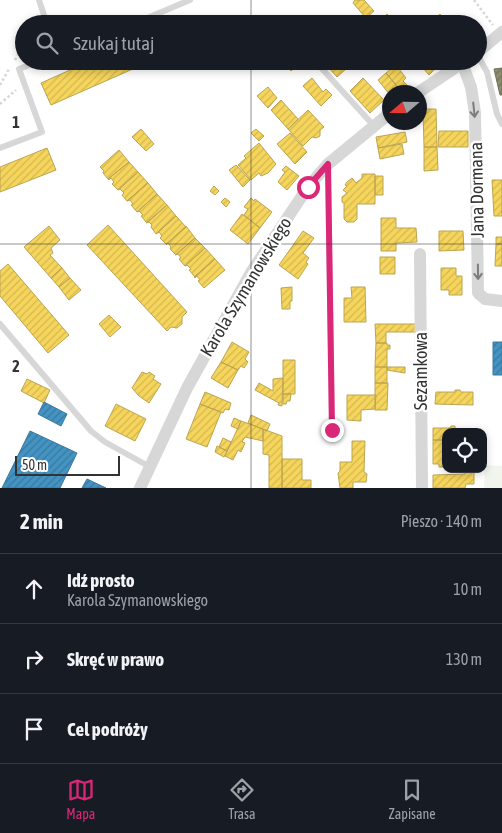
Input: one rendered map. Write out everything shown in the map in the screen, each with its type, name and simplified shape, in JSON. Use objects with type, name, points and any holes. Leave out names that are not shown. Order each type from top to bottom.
[{"type":"street","points":[[487,45],[501,33]]},
{"type":"street","points":[[427,87],[451,70]]},
{"type":"street","name":"Jana Dormana","points":[[466,70],[471,87],[475,113],[478,293],[485,299],[502,301]]},
{"type":"street","name":"Karola Szymanowskiego","points":[[140,488],[187,388],[252,271],[308,187],[328,164],[382,120]]},
{"type":"street","name":"Sezamkowa","points":[[420,254],[422,488]]},
{"type":"lane","points":[[39,0],[45,15]]},
{"type":"lane","points":[[154,15],[190,0]]},
{"type":"lane","points":[[0,148],[42,132],[19,70]]},
{"type":"lane","points":[[323,70],[374,126]]},
{"type":"lane","points":[[486,70],[497,114],[502,124]]},
{"type":"lane","points":[[328,164],[332,430]]},
{"type":"lane","points":[[0,324],[91,431],[105,442],[150,467]]},
{"type":"path","points":[[474,0],[486,15]]},
{"type":"path","points":[[487,16],[501,33]]},
{"type":"path","points":[[0,104],[24,83]]},
{"type":"shaded area","points":[[487,465],[502,466],[502,488],[484,488]]},
{"type":"building: Mieszkania","points":[[355,0],[364,0],[374,11],[369,15],[363,15],[353,3]]},
{"type":"building: Mieszkania","points":[[70,70],[131,70],[51,105],[41,83]]},
{"type":"building: Mieszkania","points":[[331,70],[345,70],[337,77]]},
{"type":"building: Mieszkania","points":[[390,70],[400,70],[406,78],[403,81],[407,85],[396,85],[386,73]]},
{"type":"building: Mieszkania","points":[[425,70],[434,70],[429,75]]},
{"type":"building: Mieszkania","points":[[386,73],[396,85],[382,85],[378,80]]},
{"type":"building: Mieszkania","points":[[312,78],[323,92],[326,89],[332,95],[321,106],[303,86]]},
{"type":"building: Mieszkania","points":[[363,78],[382,98],[382,102],[370,113],[350,91]]},
{"type":"building: Mieszkania","points":[[268,87],[277,98],[268,108],[257,96]]},
{"type":"building: Mieszkania","points":[[281,100],[298,119],[288,129],[271,110]]},
{"type":"building: Mieszkania","points":[[427,109],[436,109],[437,147],[424,147],[424,130],[427,130]]},
{"type":"building: Mieszkania","points":[[308,110],[324,127],[320,130],[320,136],[312,137],[303,146],[288,129]]},
{"type":"building: Mieszkania","points":[[141,129],[154,144],[146,151],[132,137]]},
{"type":"building: Mieszkania","points":[[256,129],[264,136],[259,141],[251,133]]},
{"type":"building: Mieszkania","points":[[439,131],[468,131],[468,147],[438,147]]},
{"type":"building: Mieszkania","points":[[405,132],[407,142],[378,148],[376,137]]},
{"type":"building: Mieszkania","points":[[290,133],[307,152],[295,164],[277,144]]},
{"type":"building: Mieszkania","points":[[259,143],[276,164],[268,173],[261,176],[259,173],[251,180],[238,165],[246,158],[244,156]]},
{"type":"building: Mieszkania","points":[[402,144],[404,154],[380,159],[378,148]]},
{"type":"building: Mieszkania","points":[[424,147],[437,147],[438,170],[424,171]]},
{"type":"building: Mieszkania","points":[[47,148],[56,170],[0,192],[0,167]]},
{"type":"building: Mieszkania","points":[[119,150],[129,162],[108,179],[100,167]]},
{"type":"building: Mieszkania","points":[[129,162],[138,172],[118,190],[112,184],[114,182],[111,178],[108,179]]},
{"type":"building: Mieszkania","points":[[236,165],[250,180],[243,187],[229,170]]},
{"type":"building: Mieszkania","points":[[286,166],[299,176],[287,190],[278,182],[285,172],[282,170]]},
{"type":"building: Mieszkania","points":[[138,172],[148,183],[127,201],[122,195],[124,193],[120,189],[118,190]]},
{"type":"building: Mieszkania","points":[[362,174],[375,174],[375,204],[357,204],[357,219],[354,222],[347,222],[344,219],[342,197],[347,193],[343,190],[347,186],[345,185],[347,182],[352,178],[356,183],[362,178]]},
{"type":"building: Mieszkania","points":[[375,176],[383,176],[383,195],[375,195]]},
{"type":"building: Mieszkania","points":[[492,180],[502,180],[502,216],[494,216]]},
{"type":"building: Mieszkania","points":[[148,183],[157,194],[137,212],[131,205],[133,204],[130,200],[127,201]]},
{"type":"building: Mieszkania","points":[[214,186],[219,191],[215,195],[210,191]]},
{"type":"building: Mieszkania","points":[[157,194],[167,205],[147,223],[141,216],[143,215],[139,211],[137,212]]},
{"type":"building: Mieszkania","points":[[225,198],[230,202],[226,207],[221,202]]},
{"type":"building: Mieszkania","points":[[251,198],[272,212],[260,228],[244,215],[248,209],[244,207]]},
{"type":"building: Mieszkania","points":[[167,205],[176,216],[156,234],[151,227],[152,225],[149,222],[146,223]]},
{"type":"building: Mieszkania","points":[[242,214],[260,228],[248,244],[230,230]]},
{"type":"building: Mieszkania","points":[[176,216],[186,227],[166,244],[160,238],[162,236],[159,232],[156,234]]},
{"type":"building: Mieszkania","points":[[381,218],[396,218],[396,228],[416,228],[417,242],[396,243],[396,251],[381,251]]},
{"type":"building: Mieszkania","points":[[108,225],[187,312],[182,317],[182,324],[177,328],[171,327],[167,331],[87,245]]},
{"type":"building: Mieszkania","points":[[49,226],[60,240],[51,248],[53,253],[50,255],[62,268],[51,278],[24,247]]},
{"type":"building: Mieszkania","points":[[186,226],[195,238],[176,255],[170,249],[171,247],[168,243]]},
{"type":"building: Mieszkania","points":[[303,231],[314,238],[303,253],[309,258],[306,262],[308,264],[298,279],[279,265]]},
{"type":"building: Mieszkania","points":[[439,231],[463,231],[464,250],[439,251]]},
{"type":"building: Mieszkania","points":[[496,237],[502,237],[502,244],[496,244]]},
{"type":"building: Mieszkania","points":[[195,238],[205,248],[185,266],[179,259],[181,258],[178,254],[175,255]]},
{"type":"building: Mieszkania","points":[[496,244],[502,244],[502,266],[495,266]]},
{"type":"building: Mieszkania","points":[[205,248],[215,259],[195,277],[189,270],[191,269],[187,265],[185,266]]},
{"type":"building: Mieszkania","points":[[380,257],[395,257],[395,274],[380,274]]},
{"type":"building: Mieszkania","points":[[215,259],[225,270],[204,288],[198,281],[200,280],[197,276],[194,277]]},
{"type":"building: Mieszkania","points":[[8,264],[69,335],[48,353],[0,296],[0,271]]},
{"type":"building: Mieszkania","points":[[62,268],[70,278],[59,287],[51,278]]},
{"type":"building: Mieszkania","points":[[441,268],[456,268],[456,276],[462,276],[462,295],[449,295],[449,290],[441,290]]},
{"type":"building: Mieszkania","points":[[70,278],[81,290],[69,300],[59,287]]},
{"type":"building: Mieszkania","points":[[292,287],[290,309],[282,309],[281,288]]},
{"type":"building: Mieszkania","points":[[351,287],[365,287],[366,322],[344,322],[344,298],[352,298]]},
{"type":"building: Mieszkania","points":[[109,315],[121,327],[110,337],[99,324]]},
{"type":"building: Mieszkania","points":[[375,324],[420,324],[420,332],[386,332],[386,343],[376,343]]},
{"type":"building: Mieszkania","points":[[232,342],[249,352],[245,359],[248,362],[244,368],[241,366],[238,370],[221,362]]},
{"type":"building: Mieszkania","points":[[376,343],[387,343],[387,345],[390,345],[390,349],[387,349],[387,367],[375,367]]},
{"type":"building: Mieszkania","points":[[283,360],[295,360],[295,394],[283,394]]},
{"type":"building: Mieszkania","points":[[221,362],[238,370],[228,388],[211,378]]},
{"type":"building: Mieszkania","points":[[375,367],[387,367],[387,383],[375,383]]},
{"type":"building: Mieszkania","points":[[387,367],[405,367],[405,373],[387,370]]},
{"type":"building: Mieszkania","points":[[142,372],[147,374],[149,372],[155,376],[153,379],[161,384],[149,403],[132,388]]},
{"type":"building: Mieszkania","points":[[283,378],[282,406],[255,390],[259,383],[273,391],[273,379]]},
{"type":"building: Mieszkania","points":[[27,379],[50,390],[44,403],[21,391]]},
{"type":"building: Mieszkania","points":[[375,383],[388,383],[387,410],[375,410]]},
{"type":"building: Mieszkania","points":[[455,390],[473,392],[473,405],[435,404],[436,392],[455,392]]},
{"type":"building: Mieszkania","points":[[205,392],[231,403],[229,410],[225,409],[223,413],[200,404]]},
{"type":"building: Mieszkania","points":[[283,394],[291,394],[290,401],[287,401],[286,404],[283,404]]},
{"type":"building: Mieszkania","points":[[347,395],[376,395],[375,409],[361,410],[361,421],[347,420]]},
{"type":"building: Mieszkania","points":[[116,404],[146,419],[135,441],[105,426]]},
{"type":"building: Mieszkania","points":[[200,404],[221,412],[207,447],[186,439]]},
{"type":"building: Mieszkania","points":[[251,415],[270,424],[267,431],[248,423]]},
{"type":"building: Mieszkania","points":[[234,418],[241,421],[238,429],[231,426]]},
{"type":"building: Mieszkania","points":[[241,421],[263,429],[263,441],[245,437],[242,442],[245,443],[241,452],[238,450],[233,460],[225,456]]},
{"type":"building: Mieszkania","points":[[433,428],[442,428],[442,440],[433,440]]},
{"type":"building: Mieszkania","points":[[263,429],[282,436],[282,488],[269,488],[269,455],[263,454]]},
{"type":"building: Mieszkania","points":[[223,438],[231,442],[227,451],[219,447]]},
{"type":"building: Mieszkania","points":[[433,440],[442,440],[442,467],[439,467],[439,464],[433,464]]},
{"type":"building: Mieszkania","points":[[352,441],[365,441],[364,472],[367,474],[366,482],[353,482],[353,488],[340,488],[338,473],[340,471],[340,462],[352,462]]},
{"type":"building: Mieszkania","points":[[217,446],[227,451],[224,457],[215,452]]},
{"type":"building: Mieszkania","points":[[282,459],[302,459],[302,480],[311,480],[311,488],[282,488]]},
{"type":"building: Mieszkania","points":[[474,473],[474,484],[466,484],[465,488],[433,488],[433,475]]},
{"type":"building: Szkoły","points":[[493,342],[502,342],[502,375],[493,375]]},
{"type":"building: Szkoły","points":[[44,402],[67,414],[61,426],[38,414]]},
{"type":"building: Szkoły","points":[[30,431],[77,453],[60,488],[2,488]]},
{"type":"building: Szkoły","points":[[87,479],[106,488],[82,488]]},
{"type":"building: Przemysł","points":[[502,68],[502,95],[500,95],[494,69]]},
{"type":"route","points":[[308,187],[328,164],[332,430]]}]
